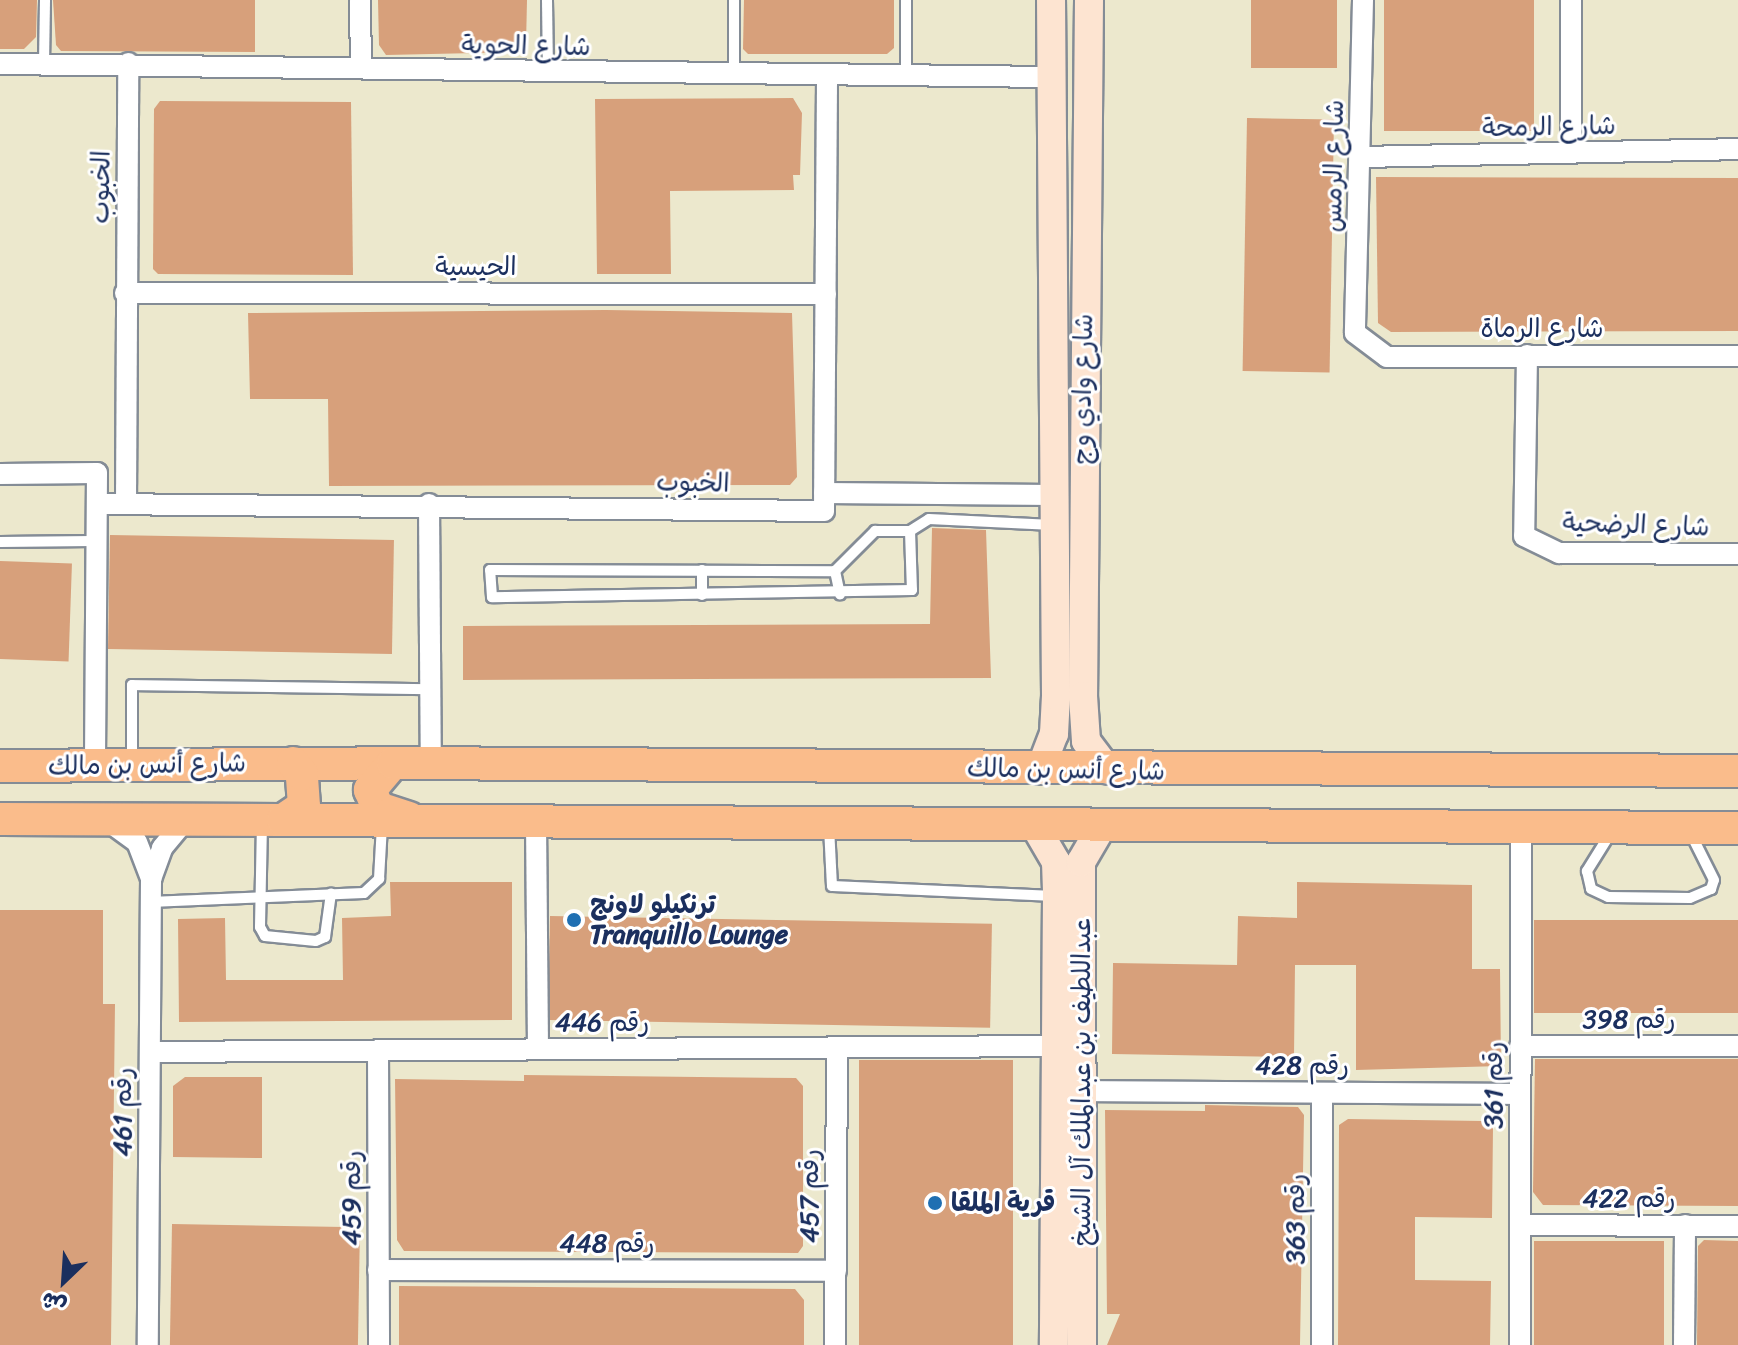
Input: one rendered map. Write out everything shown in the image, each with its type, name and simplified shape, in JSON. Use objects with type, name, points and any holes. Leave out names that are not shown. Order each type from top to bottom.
[{"type":"main road","name":"شارع أنس بن مالك","points":[[0,766],[431,762],[1040,770],[1738,771]]},
{"type":"main road","points":[[273,820],[304,806],[302,774],[293,763]]},
{"type":"main road","name":"شارع أنس بن مالك","points":[[393,763],[370,790],[378,808],[398,820]]},
{"type":"main road","name":"شارع أنس بن مالك","points":[[0,819],[1738,828]]},
{"type":"street","points":[[360,0],[361,68]]},
{"type":"street","name":"شارع وادي وج","points":[[1051,0],[1055,525],[1070,696],[1086,741],[1108,770]]},
{"type":"street","name":"شارع وادي وج","points":[[1040,770],[1070,696],[1089,0]]},
{"type":"street","name":"شارع الرمس","points":[[1355,333],[1363,0]]},
{"type":"street","points":[[1571,0],[1571,152]]},
{"type":"street","name":"شارع الحوية","points":[[0,64],[128,63],[548,73],[827,76],[906,73],[1050,77]]},
{"type":"street","name":"الخبوب","points":[[126,504],[128,63]]},
{"type":"street","points":[[827,76],[824,493],[1053,495]]},
{"type":"street","name":"شارع الرمحة","points":[[1361,157],[1738,149]]},
{"type":"street","name":"الحيسية","points":[[125,293],[826,294]]},
{"type":"street","name":"شارع الرماة","points":[[1355,333],[1387,357],[1738,356]]},
{"type":"street","name":"شارع الرضحية","points":[[1527,355],[1524,536],[1559,553],[1738,554]]},
{"type":"street","points":[[0,474],[97,473],[99,504],[93,541],[95,766]]},
{"type":"street","name":"الخبوب","points":[[99,504],[429,504],[824,511],[824,493]]},
{"type":"street","points":[[429,504],[426,689],[431,762]]},
{"type":"street","points":[[151,879],[162,848],[186,819]]},
{"type":"street","points":[[104,820],[137,842],[151,879]]},
{"type":"street","points":[[536,820],[538,1049]]},
{"type":"street","name":"رقم 361","points":[[1520,1345],[1521,825]]},
{"type":"street","name":"عبداللطيف بن عبدالملك آل الشيخ","points":[[1035,826],[1056,862],[1065,905],[1083,1091],[1082,1345]]},
{"type":"street","name":"عبداللطيف بن عبدالملك آل الشيخ","points":[[1054,1345],[1054,1046],[1065,905],[1081,862],[1102,826]]},
{"type":"street","name":"رقم 461","points":[[148,1345],[151,879]]},
{"type":"street","name":"رقم 446","points":[[150,1052],[1054,1046]]},
{"type":"street","name":"رقم 398","points":[[1520,1046],[1738,1046]]},
{"type":"street","name":"رقم 457","points":[[835,1345],[837,1047]]},
{"type":"street","name":"رقم 459","points":[[378,1050],[379,1345]]},
{"type":"street","name":"رقم 428","points":[[1083,1091],[1520,1094]]},
{"type":"street","name":"رقم 363","points":[[1322,1093],[1322,1345]]},
{"type":"street","points":[[1054,1140],[1083,1141]]},
{"type":"street","name":"رقم 422","points":[[1520,1225],[1738,1226]]},
{"type":"street","points":[[1684,1345],[1685,1225]]},
{"type":"street","name":"رقم 448","points":[[378,1270],[836,1271]]},
{"type":"lane","points":[[44,64],[45,0]]},
{"type":"lane","points":[[547,0],[548,73]]},
{"type":"lane","points":[[734,0],[734,74]]},
{"type":"lane","points":[[906,0],[906,73]]},
{"type":"lane","points":[[910,531],[912,590],[840,594],[492,597],[490,570],[835,571],[875,531],[910,531],[929,519],[1055,525]]},
{"type":"lane","points":[[0,542],[93,541]]},
{"type":"lane","points":[[702,570],[702,595]]},
{"type":"lane","points":[[835,571],[840,594]]},
{"type":"lane","points":[[132,765],[132,685],[426,689]]},
{"type":"lane","points":[[273,820],[261,899],[260,927],[265,936],[316,941],[329,930],[331,893]]},
{"type":"lane","points":[[150,902],[261,899],[375,888],[398,820]]},
{"type":"lane","points":[[830,823],[832,886],[1065,905]]},
{"type":"lane","points":[[1613,828],[1587,871],[1591,889],[1608,897],[1690,898],[1711,889],[1713,871],[1688,829]]},
{"type":"building","points":[[0,0],[37,0],[36,37],[24,49],[0,49]]},
{"type":"building","points":[[53,0],[255,0],[255,52],[61,51],[56,45]]},
{"type":"building","points":[[378,0],[527,0],[526,45],[518,52],[386,55],[379,45]]},
{"type":"building","points":[[744,0],[894,0],[894,48],[887,54],[748,54],[743,49]]},
{"type":"building","points":[[1251,0],[1337,0],[1337,68],[1251,68]]},
{"type":"building","points":[[1384,0],[1534,0],[1534,131],[1384,131]]},
{"type":"building","points":[[793,98],[802,113],[800,175],[793,175],[794,190],[670,191],[671,274],[597,274],[595,99]]},
{"type":"building","points":[[160,101],[351,102],[353,275],[158,274],[153,269],[154,109]]},
{"type":"building","points":[[1247,118],[1334,120],[1330,372],[1243,371]]},
{"type":"building","points":[[1376,177],[1738,178],[1738,331],[1391,332],[1378,323]]},
{"type":"building","points":[[606,310],[792,313],[797,477],[790,485],[329,486],[328,399],[250,399],[248,313]]},
{"type":"building","points":[[932,528],[986,530],[991,678],[463,680],[463,626],[930,624]]},
{"type":"building","points":[[110,535],[394,540],[392,654],[108,649]]},
{"type":"building","points":[[0,561],[72,564],[69,661],[0,659]]},
{"type":"building","points":[[390,882],[512,882],[512,1020],[179,1022],[178,919],[225,918],[226,980],[343,980],[342,918],[391,916]]},
{"type":"building","points":[[1297,882],[1472,885],[1472,969],[1500,969],[1501,1066],[1356,1070],[1356,965],[1295,965],[1294,1057],[1112,1054],[1113,963],[1237,965],[1238,916],[1297,918]]},
{"type":"building","points":[[0,910],[103,910],[103,1004],[115,1004],[111,1345],[0,1345]]},
{"type":"building","points":[[550,916],[992,924],[990,1028],[548,1020]]},
{"type":"building","points":[[1534,920],[1738,920],[1738,1013],[1534,1013]]},
{"type":"building","points":[[1535,1059],[1738,1059],[1738,1206],[1543,1205],[1533,1192]]},
{"type":"building","name":"قرية الملقا","points":[[859,1060],[1013,1060],[1013,1345],[859,1345]]},
{"type":"building","points":[[524,1075],[796,1078],[803,1086],[803,1246],[798,1253],[404,1251],[397,1240],[395,1079],[524,1081]]},
{"type":"building","points":[[185,1077],[262,1077],[262,1158],[173,1157],[173,1086]]},
{"type":"building","points":[[1205,1105],[1298,1107],[1304,1115],[1300,1345],[1107,1345],[1120,1314],[1107,1314],[1105,1110],[1205,1111]]},
{"type":"building","points":[[1348,1119],[1482,1121],[1493,1128],[1492,1218],[1415,1217],[1415,1280],[1491,1281],[1490,1345],[1338,1345],[1339,1125]]},
{"type":"building","points":[[172,1224],[360,1227],[358,1345],[170,1345]]},
{"type":"building","points":[[1704,1240],[1738,1241],[1738,1345],[1697,1345],[1698,1246]]},
{"type":"building","points":[[1534,1241],[1664,1241],[1664,1345],[1534,1345]]},
{"type":"building","points":[[399,1286],[795,1289],[804,1300],[804,1345],[399,1345]]},
{"type":"place","name":"ترنكيلو لاونج Tranquillo Lounge","points":[[574,920]]},
{"type":"place","name":"قرية الملقا","points":[[935,1203]]}]
